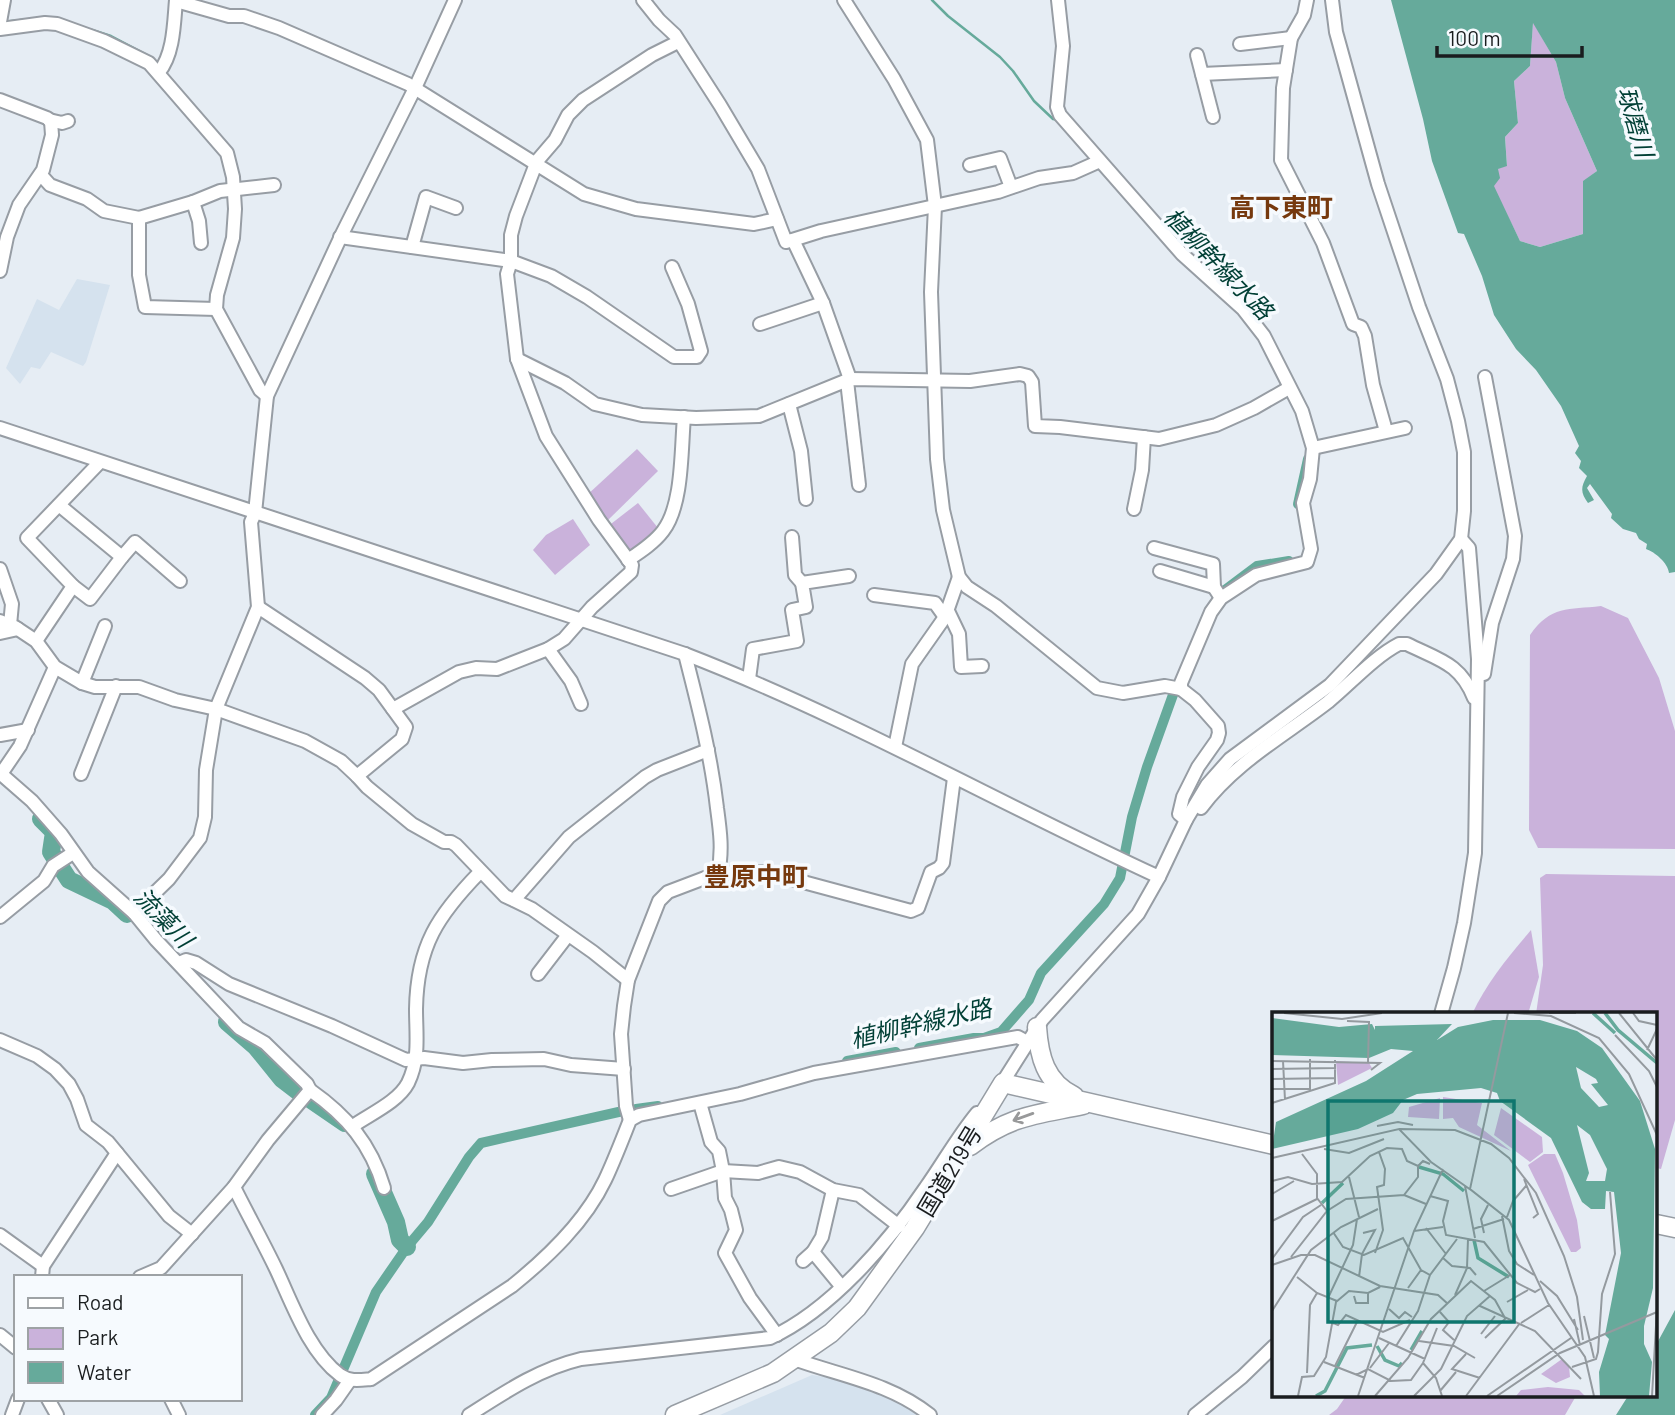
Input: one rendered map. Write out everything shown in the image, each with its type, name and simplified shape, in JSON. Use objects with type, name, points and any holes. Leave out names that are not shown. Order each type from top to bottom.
[{"type":"highway","points":[[1032,1034],[1045,1070],[1058,1086],[1090,1104]]},
{"type":"highway","points":[[1003,1083],[1272,1145]]},
{"type":"highway","name":"国道219号","points":[[675,1415],[773,1373],[831,1333],[857,1308],[901,1250],[1003,1083]]},
{"type":"highway","points":[[963,1151],[988,1132],[1030,1114],[1090,1104]]},
{"type":"street","points":[[0,20],[4,0]]},
{"type":"street","points":[[134,913],[169,879],[200,838],[205,817],[206,770],[216,709],[258,607],[251,522],[255,513],[267,396],[340,237],[415,88],[455,0]]},
{"type":"street","points":[[643,0],[684,48],[758,169],[786,242],[1039,178],[1073,173],[1097,162]]},
{"type":"street","points":[[844,0],[894,79],[927,140],[935,206],[931,292],[939,483],[959,577],[967,587],[996,606],[1097,688],[1123,693],[1165,686],[1181,689],[1195,700],[1219,726],[1219,733],[1183,797],[1180,814],[1186,820]]},
{"type":"street","points":[[1058,0],[1063,46],[1058,107],[1064,122],[1182,254],[1255,322],[1287,389],[1302,411],[1313,448],[1310,479],[1303,503],[1311,549],[1307,562],[1256,575],[1218,594],[1160,571]]},
{"type":"street","points":[[1307,0],[1304,15],[1291,38],[1283,88],[1281,160],[1323,243],[1353,324],[1361,327],[1365,336],[1373,385],[1386,431]]},
{"type":"street","points":[[469,1415],[534,1375],[558,1364],[581,1359],[770,1338],[798,1324],[873,1256],[899,1226],[969,1123],[1003,1083],[1032,1034],[1138,914],[1207,785],[1230,759],[1330,685],[1436,574],[1461,539],[1464,452],[1458,421],[1447,379],[1419,307],[1378,184],[1336,32],[1332,0]]},
{"type":"street","points":[[159,72],[173,32],[176,1],[229,16],[244,16],[279,28],[415,88],[584,194],[636,209],[754,224],[777,219]]},
{"type":"street","points":[[0,29],[57,24],[103,41],[149,64],[159,72],[227,153],[231,162],[236,209],[233,238],[217,295],[216,309],[260,390],[267,396]]},
{"type":"street","points":[[1240,44],[1291,38]]},
{"type":"street","points":[[393,709],[459,672],[476,668],[497,669],[548,649],[564,639],[592,607],[631,572],[632,565],[599,520],[546,436],[517,359],[507,274],[516,216],[536,166],[563,129],[568,115],[583,100],[652,55],[678,42]]},
{"type":"street","points":[[1197,55],[1213,117]]},
{"type":"street","points":[[1202,74],[1286,69]]},
{"type":"street","points":[[0,100],[49,120],[62,123],[68,121]]},
{"type":"street","points":[[0,271],[5,229],[21,199],[40,175],[51,139],[49,120]]},
{"type":"street","points":[[970,165],[1000,158],[1011,187]]},
{"type":"street","points":[[40,175],[50,185],[87,199],[104,211],[139,218],[220,191],[274,185]]},
{"type":"street","points":[[412,247],[426,197],[456,208]]},
{"type":"street","points":[[193,202],[199,221],[201,243]]},
{"type":"street","points":[[139,218],[139,275],[145,307],[216,309]]},
{"type":"street","points":[[340,237],[511,261],[551,276],[587,297],[674,357],[696,357],[701,351],[688,304],[672,267]]},
{"type":"street","points":[[793,240],[823,303],[849,380],[859,485]]},
{"type":"street","points":[[761,324],[823,303]]},
{"type":"street","points":[[517,359],[565,383],[596,404],[642,415],[684,417],[759,416],[849,380],[970,381],[1020,374],[1028,376],[1032,382],[1035,426],[1144,437],[1171,437],[1216,425],[1287,389]]},
{"type":"street","points":[[1477,705],[1492,623],[1513,559],[1515,536],[1485,377]]},
{"type":"street","points":[[789,404],[801,451],[806,499]]},
{"type":"street","points":[[628,560],[663,531],[673,512],[684,417]]},
{"type":"street","points":[[0,428],[685,654],[750,679],[1159,877]]},
{"type":"street","points":[[1313,448],[1405,428]]},
{"type":"street","points":[[1134,509],[1142,470],[1144,437]]},
{"type":"street","points":[[100,462],[27,538],[73,586],[90,599],[135,542],[180,581]]},
{"type":"street","points":[[59,505],[122,557]]},
{"type":"street","points":[[750,679],[753,649],[797,641],[792,610],[806,607],[802,583],[795,575],[792,537]]},
{"type":"street","points":[[1442,1012],[1459,946],[1475,853],[1478,659],[1472,569],[1469,548],[1461,539]]},
{"type":"street","points":[[1154,548],[1213,564],[1218,594],[1181,683],[1181,689]]},
{"type":"street","points":[[0,569],[12,604],[7,627],[36,641],[55,667],[82,683],[95,687],[139,687],[175,700],[216,709],[305,741],[341,761],[367,787],[412,824],[444,842],[456,845],[505,896],[532,909],[628,980]]},
{"type":"street","points":[[802,583],[849,576]]},
{"type":"street","points":[[895,747],[912,664],[946,614],[959,577]]},
{"type":"street","points":[[36,641],[73,586]]},
{"type":"street","points":[[874,595],[935,603],[959,634],[961,667],[982,666]]},
{"type":"street","points":[[258,607],[365,678],[379,690],[406,727],[405,734],[357,776]]},
{"type":"street","points":[[82,683],[105,626]]},
{"type":"street","points":[[1175,845],[1219,786],[1251,758],[1327,703],[1399,644],[1407,644],[1456,668],[1468,683],[1477,705]]},
{"type":"street","points":[[548,649],[571,681],[581,704]]},
{"type":"street","points":[[685,654],[708,750],[721,843],[718,873]]},
{"type":"street","points":[[55,667],[20,746],[1,774],[32,802],[105,889],[134,913],[239,1028],[265,1043],[310,1090],[346,1118],[377,1167],[384,1188]]},
{"type":"street","points":[[81,774],[116,686]]},
{"type":"street","points":[[0,735],[27,730]]},
{"type":"street","points":[[514,900],[569,836],[645,777],[708,750]]},
{"type":"street","points":[[631,1120],[626,1106],[621,1034],[628,980],[659,901],[668,892],[718,873],[772,873],[911,911],[918,908],[931,872],[943,863],[954,778]]},
{"type":"street","points":[[0,917],[73,853]]},
{"type":"street","points":[[353,1126],[397,1096],[405,1086],[419,1041],[416,1008],[425,947],[439,919],[480,872]]},
{"type":"street","points":[[538,974],[568,934]]},
{"type":"street","points":[[179,962],[196,962],[229,984],[332,1026],[405,1060],[463,1063],[544,1059],[571,1065],[624,1069]]},
{"type":"street","points":[[234,1188],[277,1271],[294,1314],[325,1360],[340,1375],[350,1380],[371,1379],[512,1286],[533,1269],[578,1224],[604,1183],[631,1120],[639,1115],[700,1103],[814,1073],[1032,1034]]},
{"type":"street","points":[[0,1040],[37,1056],[55,1069],[69,1084],[86,1125],[108,1142],[169,1216],[192,1234]]},
{"type":"street","points":[[145,1275],[162,1268],[234,1188],[268,1140],[310,1090]]},
{"type":"street","points":[[700,1103],[711,1142],[719,1151],[725,1198],[736,1230],[725,1253],[750,1298],[777,1335]]},
{"type":"street","points":[[0,1235],[42,1271],[117,1153]]},
{"type":"street","points":[[671,1189],[723,1171],[758,1173],[779,1167],[800,1172],[833,1190],[859,1195],[899,1226]]},
{"type":"street","points":[[833,1190],[822,1237],[808,1257],[841,1286]]},
{"type":"street","points":[[0,1335],[14,1346]]},
{"type":"street","points":[[1195,1415],[1242,1377],[1272,1348]]},
{"type":"street","points":[[794,1359],[880,1385],[916,1404],[930,1415]]},
{"type":"street","points":[[322,1415],[336,1401],[350,1380]]},
{"type":"shaded area","points":[[77,279],[110,285],[86,362],[83,366],[51,352],[40,369],[31,367],[20,384],[6,368],[37,299],[59,310]]},
{"type":"shaded area","points":[[812,1375],[870,1384],[920,1415],[720,1415]]},
{"type":"green space","points":[[1533,22],[1556,62],[1565,98],[1597,171],[1583,182],[1583,234],[1540,247],[1520,241],[1493,186],[1499,178],[1497,169],[1507,165],[1505,137],[1518,123],[1514,81],[1530,66]]},
{"type":"green space","points":[[637,449],[658,471],[605,523],[586,496]]},
{"type":"green space","points":[[638,503],[658,528],[628,556],[607,527]]},
{"type":"green space","points":[[573,519],[590,545],[555,575],[533,550],[546,535]]},
{"type":"green space","points":[[1601,606],[1628,618],[1659,678],[1675,731],[1675,849],[1538,848],[1529,830],[1530,635],[1545,618],[1553,614],[1570,609]]},
{"type":"green space","points":[[1546,874],[1675,876],[1675,1120],[1661,1169],[1658,1168],[1658,1012],[1536,1012],[1543,965],[1540,878]]},
{"type":"green space","points":[[1531,930],[1539,977],[1529,1012],[1473,1012],[1491,980]]},
{"type":"green space","points":[[1345,1398],[1575,1398],[1565,1415],[1329,1415]]},
{"type":"water","name":"球磨川","points":[[1391,0],[1675,0],[1675,572],[1669,573],[1664,562],[1646,549],[1647,544],[1639,539],[1636,533],[1623,529],[1611,518],[1612,514],[1590,484],[1587,488],[1594,500],[1588,503],[1582,487],[1587,476],[1579,468],[1581,461],[1575,453],[1579,446],[1561,406],[1536,370],[1516,349],[1494,315],[1482,276],[1464,234],[1458,233],[1432,161]],"holes":[[[1533,23],[1556,62],[1565,98],[1597,171],[1583,181],[1583,234],[1540,247],[1520,241],[1494,186],[1500,178],[1498,169],[1507,166],[1505,137],[1518,123],[1514,81],[1530,66]]]},
{"type":"water","points":[[1675,1310],[1675,1415],[1616,1415],[1627,1398],[1658,1398],[1658,1341]]},
{"type":"waterway","points":[[932,0],[1000,57],[1034,101],[1053,119],[1059,120]]},
{"type":"waterway","points":[[3,22],[21,20]]},
{"type":"waterway","points":[[92,30],[111,36],[149,56]]},
{"type":"waterway","name":"植柳幹線水路","points":[[1298,504],[1308,459]]},
{"type":"waterway","name":"植柳幹線水路","points":[[1217,596],[1257,566],[1289,561]]},
{"type":"waterway","name":"植柳幹線水路","points":[[919,1048],[984,1038],[1001,1032],[1029,1000],[1041,973],[1104,904],[1120,878],[1132,817],[1174,692]]},
{"type":"waterway","name":"流藻川","points":[[41,819],[54,832],[51,852],[69,880],[113,901],[127,914]]},
{"type":"waterway","name":"流藻川","points":[[227,1022],[256,1047],[282,1079],[299,1092]]},
{"type":"waterway","name":"植柳幹線水路","points":[[847,1061],[896,1052]]},
{"type":"waterway","name":"流藻川","points":[[310,1099],[345,1123]]},
{"type":"waterway","name":"植柳幹線水路","points":[[636,1109],[658,1106]]},
{"type":"waterway","name":"植柳幹線水路","points":[[315,1415],[331,1398],[376,1292],[428,1222],[469,1157],[481,1143],[623,1111]]},
{"type":"waterway","name":"流藻川","points":[[375,1174],[396,1222],[400,1240],[407,1247]]},
{"type":"district","name":"高下東町","points":[[1281,208]]},
{"type":"district","name":"豊原中町","points":[[756,877]]}]
